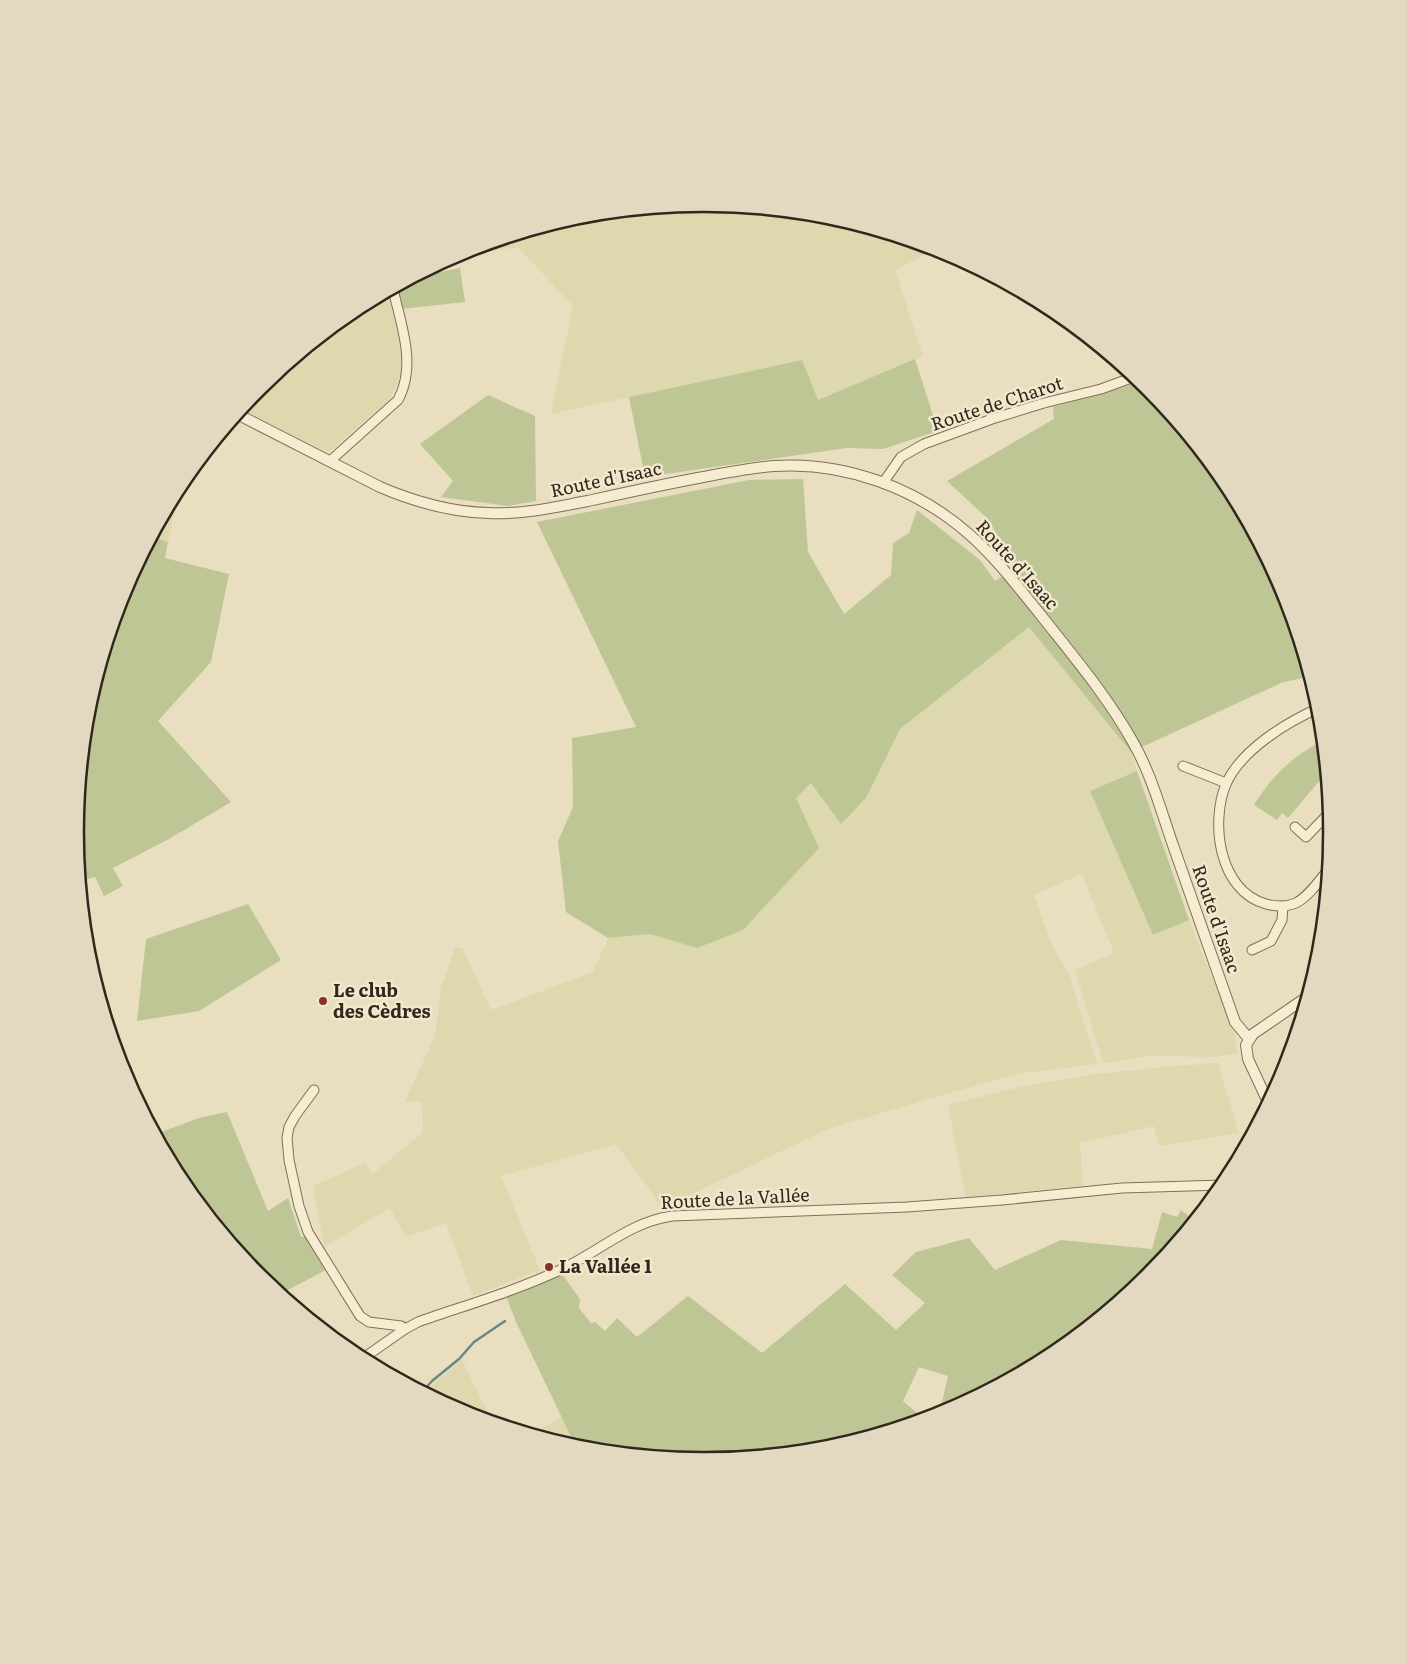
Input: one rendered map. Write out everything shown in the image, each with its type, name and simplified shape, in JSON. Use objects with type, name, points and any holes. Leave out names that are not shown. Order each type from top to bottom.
[{"type":"street","points":[[330,461],[398,400],[401,394],[406,377],[407,348],[394,295]]},
{"type":"street","name":"Route de Charot","points":[[883,483],[901,457],[924,444],[992,419],[1044,403],[1101,389],[1126,379]]},
{"type":"street","name":"Route d'Isaac","points":[[243,417],[380,487],[426,504],[448,509],[490,514],[542,510],[697,478],[776,466],[817,467],[844,471],[883,483],[927,503],[957,523],[985,549],[1011,578],[1095,684],[1120,721],[1135,746],[1157,798],[1235,1022],[1249,1039]]},
{"type":"street","points":[[1311,712],[1281,727],[1264,740],[1246,756],[1226,783],[1218,816],[1220,849],[1236,884],[1257,902],[1283,907],[1297,902],[1322,877]]},
{"type":"street","points":[[1183,766],[1226,783]]},
{"type":"street","points":[[1295,827],[1306,837],[1323,820]]},
{"type":"street","points":[[1252,950],[1272,941],[1282,920],[1283,907]]},
{"type":"street","points":[[1264,1094],[1248,1059],[1246,1045],[1253,1034],[1299,1003]]},
{"type":"street","points":[[314,1090],[295,1116],[289,1127],[287,1138],[289,1160],[299,1206],[308,1232],[360,1316],[369,1322],[401,1326],[405,1329]]},
{"type":"street","name":"Route de la Vallée","points":[[369,1353],[405,1329],[544,1277],[583,1258],[636,1226],[659,1218],[907,1207],[1002,1200],[1082,1191],[1213,1185]]},
{"type":"shaded area","points":[[704,212],[744,214],[824,224],[864,233],[927,254],[895,270],[923,356],[818,400],[801,360],[551,414],[573,306],[518,247],[483,253],[543,233],[583,224],[663,214]]},
{"type":"shaded area","points":[[389,298],[403,355],[401,373],[397,384],[389,400],[325,455],[248,412],[295,366],[326,340]]},
{"type":"shaded area","points":[[176,508],[168,542],[158,539]]},
{"type":"shaded area","points":[[1029,627],[1131,752],[1137,771],[1090,791],[1153,935],[1189,920],[1234,1032],[1238,1053],[1216,1057],[1151,1056],[1103,1063],[1075,970],[1114,953],[1082,874],[1034,895],[1050,941],[1069,974],[1097,1064],[1023,1073],[828,1129],[663,1208],[616,1144],[501,1176],[540,1270],[473,1296],[446,1223],[406,1237],[390,1208],[324,1247],[313,1186],[365,1163],[373,1174],[423,1132],[422,1102],[405,1101],[435,1036],[441,988],[455,948],[462,948],[491,1010],[593,972],[608,938],[650,934],[697,948],[795,798],[811,783],[842,823],[866,798],[900,729]]},
{"type":"shaded area","points":[[1218,1063],[1239,1133],[1159,1146],[1154,1126],[1080,1143],[1083,1186],[966,1197],[948,1105],[1020,1087],[1098,1074]]},
{"type":"shaded area","points":[[462,1360],[488,1413],[466,1405],[429,1388]]},
{"type":"shaded area","points":[[562,1417],[572,1437],[543,1431],[539,1430]]},
{"type":"green space","points":[[460,268],[465,302],[401,309],[397,293],[440,271]]},
{"type":"green space","points":[[915,359],[938,431],[883,449],[847,448],[645,477],[629,397],[802,360],[818,400]]},
{"type":"green space","points":[[1132,385],[1169,423],[1219,488],[1259,558],[1276,595],[1303,678],[1281,683],[1131,752],[1029,627],[900,729],[866,798],[841,824],[811,783],[796,798],[819,848],[743,930],[697,948],[650,934],[608,938],[566,912],[558,841],[573,807],[572,738],[636,727],[537,522],[749,480],[803,479],[808,552],[844,614],[891,575],[893,543],[909,533],[917,510],[980,560],[995,581],[1016,567],[988,519],[947,481],[1054,419],[1053,407]]},
{"type":"green space","points":[[488,395],[535,416],[536,501],[508,506],[441,497],[453,481],[420,444]]},
{"type":"green space","points":[[158,539],[168,542],[165,558],[229,574],[211,662],[158,721],[231,802],[169,839],[113,868],[123,886],[104,896],[95,877],[86,879],[84,832],[85,791],[96,711],[117,633],[131,595]]},
{"type":"green space","points":[[1317,744],[1321,779],[1288,818],[1282,813],[1277,820],[1254,805],[1275,776]]},
{"type":"green space","points":[[1137,771],[1189,920],[1153,935],[1090,791]]},
{"type":"green space","points":[[248,904],[281,960],[199,1011],[137,1021],[146,939]]},
{"type":"green space","points":[[227,1112],[268,1211],[288,1198],[301,1237],[306,1237],[326,1270],[287,1290],[238,1241],[188,1176],[162,1132],[199,1118]]},
{"type":"green space","points":[[1181,1210],[1189,1216],[1142,1270],[1112,1298],[1081,1324],[1013,1369],[941,1405],[948,1376],[919,1367],[903,1401],[918,1414],[864,1431],[784,1446],[704,1452],[623,1446],[571,1437],[516,1322],[506,1296],[562,1274],[580,1299],[579,1308],[591,1323],[595,1322],[605,1331],[617,1318],[637,1337],[688,1296],[762,1353],[845,1284],[896,1330],[925,1303],[892,1275],[916,1252],[969,1238],[995,1270],[1061,1240],[1152,1249],[1162,1212],[1177,1217]]},
{"type":"waterway","points":[[427,1387],[459,1359],[474,1342],[505,1321]]},
{"type":"place","name":"Le club des Cèdres","points":[[323,1001]]},
{"type":"place","name":"La Vallée 1","points":[[549,1267]]}]
